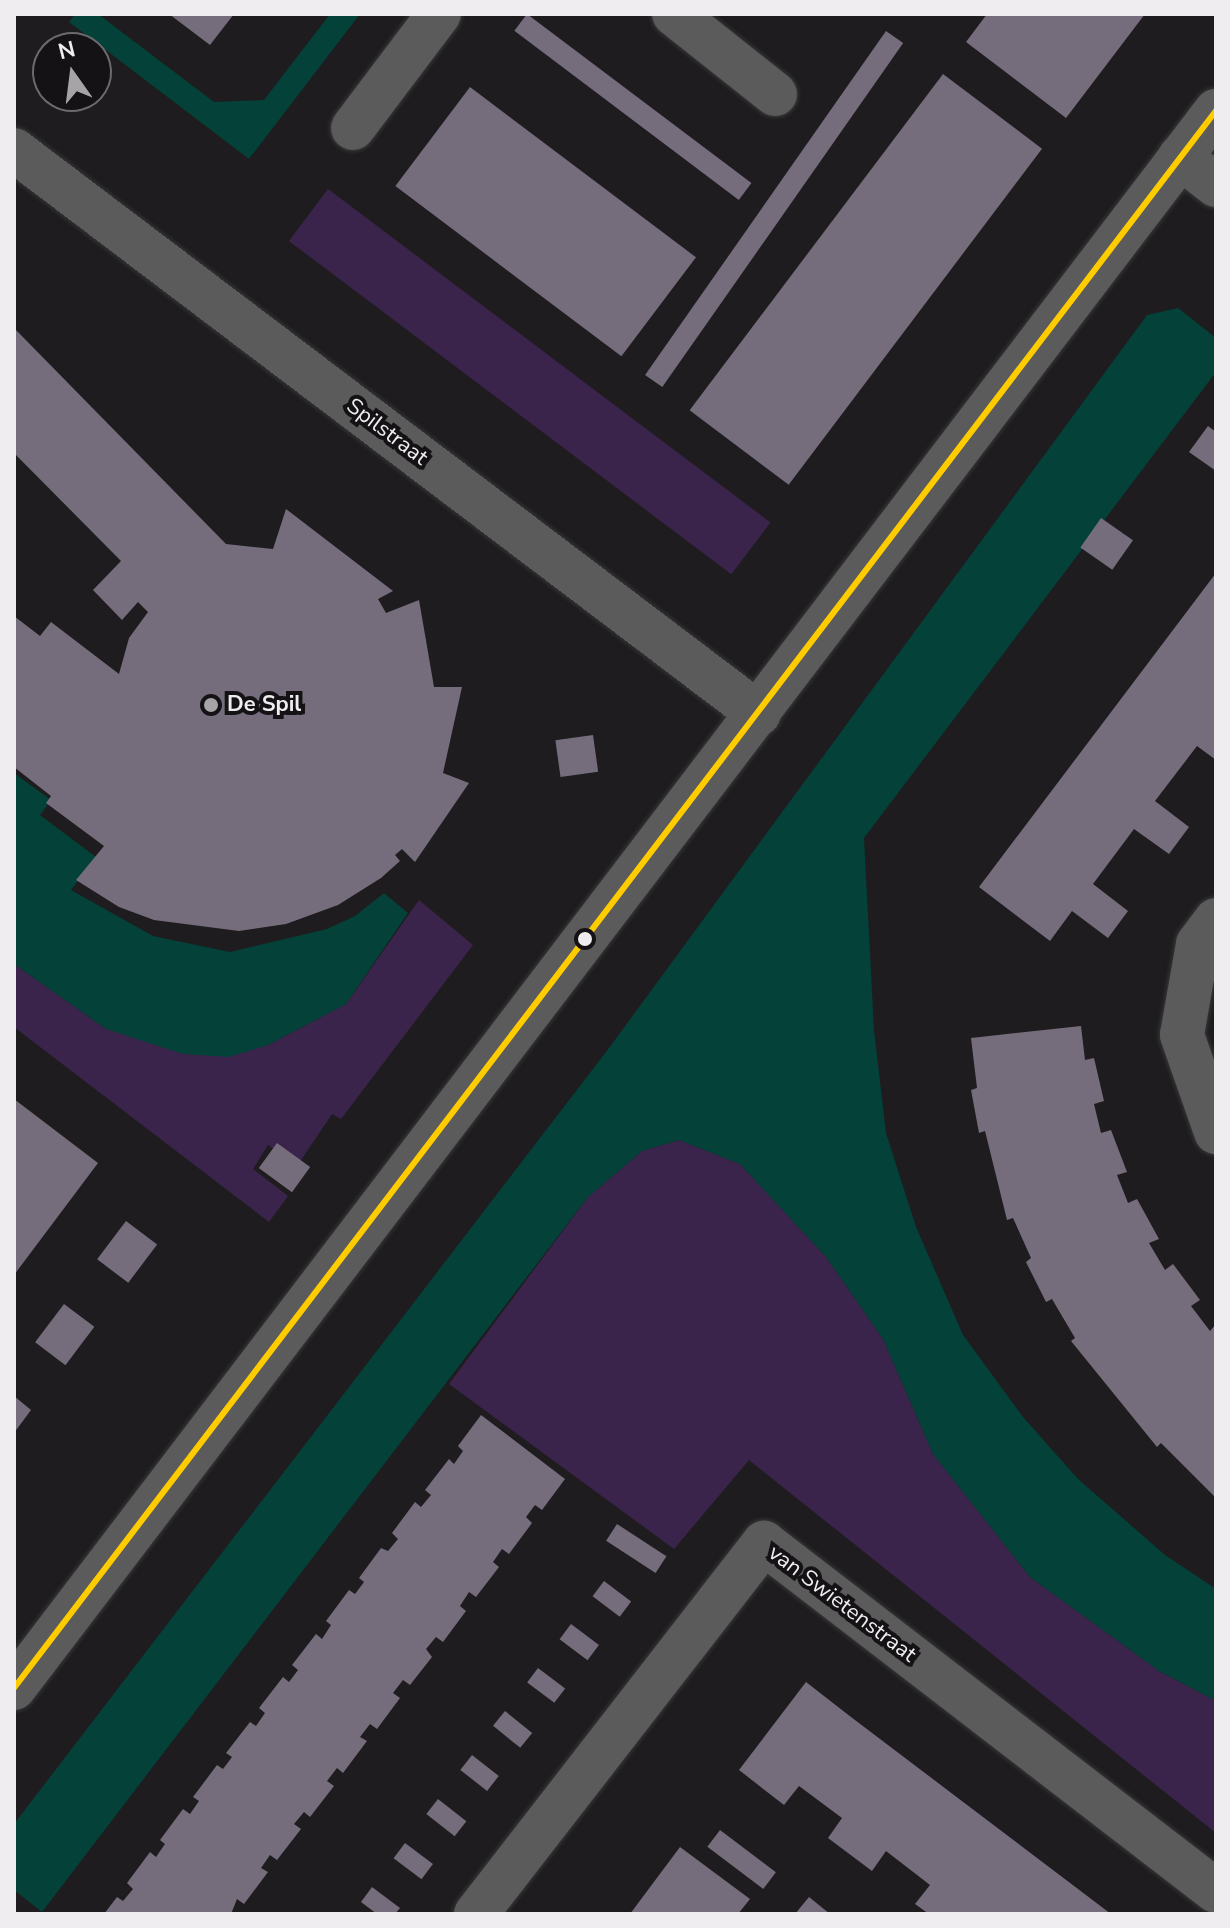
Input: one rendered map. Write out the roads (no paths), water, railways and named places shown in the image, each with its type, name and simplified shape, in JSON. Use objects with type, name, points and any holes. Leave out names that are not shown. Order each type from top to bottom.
[{"type":"street","points":[[353,128],[439,14]]},
{"type":"street","points":[[674,14],[775,94]]},
{"type":"street","points":[[14,1688],[401,1174],[759,714],[1216,111]]},
{"type":"street","name":"Spilstraat","points":[[14,150],[759,714]]},
{"type":"street","points":[[1180,157],[1216,185]]},
{"type":"street","points":[[1216,920],[1198,944],[1182,1035],[1216,1132]]},
{"type":"street","name":"van Swietenstraat","points":[[476,1914],[764,1543],[1216,1891]]},
{"type":"place","name":"De Spil","points":[[211,705]]}]
